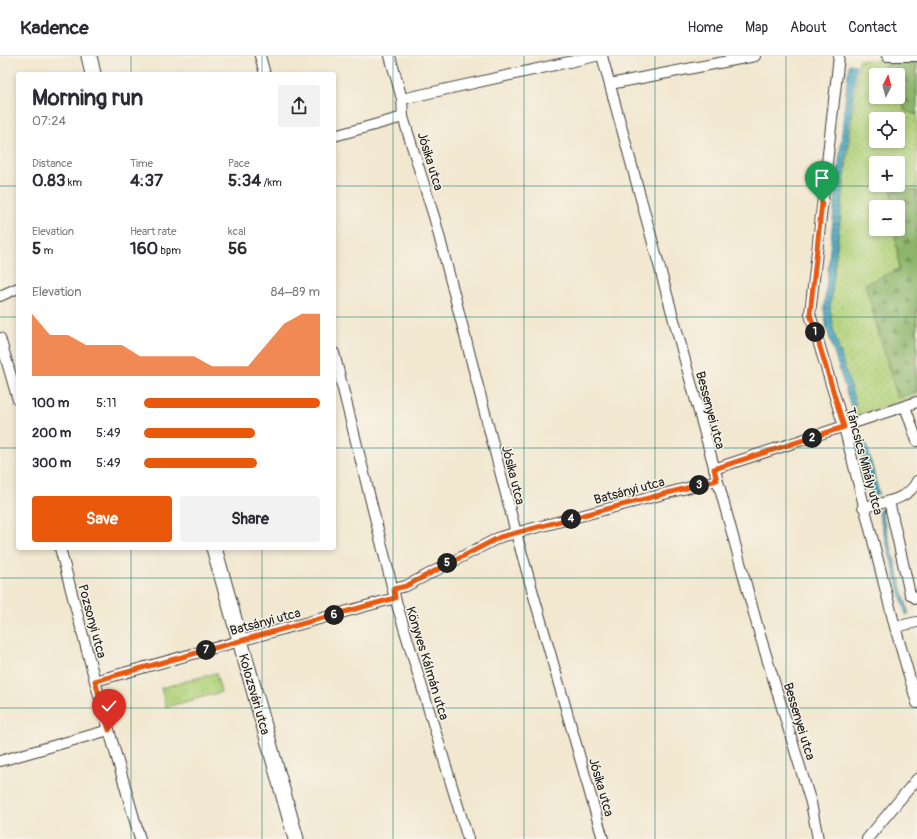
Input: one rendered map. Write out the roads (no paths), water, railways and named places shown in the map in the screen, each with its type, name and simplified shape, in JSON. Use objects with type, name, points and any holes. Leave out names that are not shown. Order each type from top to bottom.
[{"type":"street","points":[[89,56],[93,72]]},
{"type":"street","points":[[260,56],[264,72]]},
{"type":"street","points":[[390,56],[402,99],[596,56]]},
{"type":"street","name":"Bessenyei utca","points":[[602,56],[759,632],[811,803],[818,839]]},
{"type":"street","points":[[610,84],[755,56]]},
{"type":"street","name":"Táncsics Mihály utca","points":[[839,56],[810,314],[844,427],[895,628],[917,703]]},
{"type":"street","points":[[887,56],[917,56]]},
{"type":"street","name":"Jósika utca","points":[[402,99],[403,117],[435,220],[516,533],[603,839]]},
{"type":"street","points":[[336,135],[403,117]]},
{"type":"street","points":[[0,296],[16,289]]},
{"type":"street","points":[[0,338],[16,393]]},
{"type":"street","name":"Könyves Kálmán utca","points":[[336,361],[394,594],[468,839]]},
{"type":"street","points":[[714,469],[917,402]]},
{"type":"street","points":[[905,406],[917,442]]},
{"type":"street","name":"Batsányi utca","points":[[95,681],[240,641],[394,594],[406,586],[500,537],[717,480]]},
{"type":"street","points":[[864,507],[914,494],[917,481]]},
{"type":"street","points":[[888,501],[910,594],[917,599]]},
{"type":"street","name":"Pozsonyi utca","points":[[61,550],[95,681],[140,839]]},
{"type":"street","name":"Kolozsvári utca","points":[[215,550],[296,839]]},
{"type":"street","points":[[895,628],[917,622]]},
{"type":"street","points":[[0,761],[109,730]]},
{"type":"street","points":[[867,839],[917,779]]},
{"type":"water","points":[[849,64],[856,65],[830,307],[833,329],[856,405],[851,407],[827,330],[824,309]]},
{"type":"water","points":[[866,442],[879,494],[872,497],[859,444]]},
{"type":"water","points":[[881,510],[909,614],[906,615],[878,511]]}]
